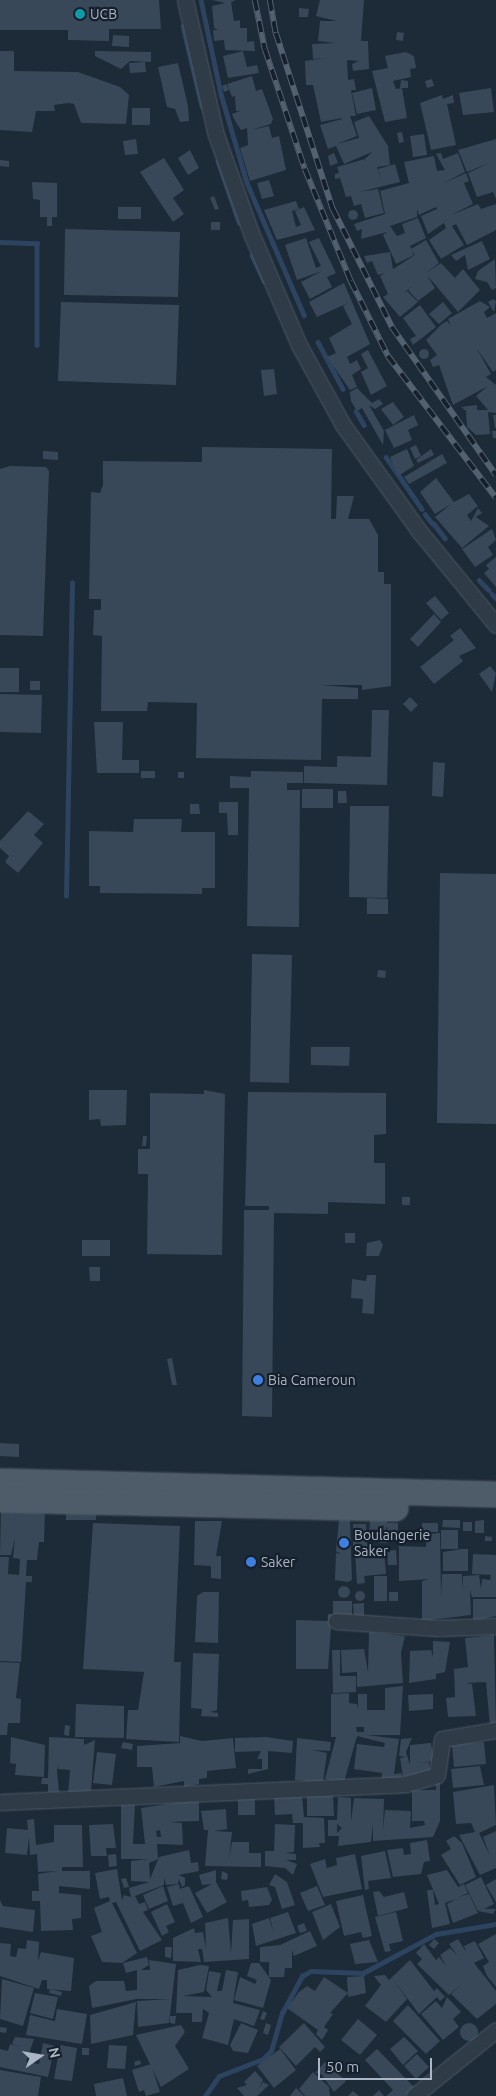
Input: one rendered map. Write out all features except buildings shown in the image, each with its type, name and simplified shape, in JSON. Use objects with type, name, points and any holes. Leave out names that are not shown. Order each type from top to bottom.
[{"type":"main road","points":[[0,1481],[496,1494]]},
{"type":"main road","points":[[0,1499],[496,1510]]},
{"type":"street","points":[[185,0],[216,135],[299,345],[344,425],[420,532],[496,625]]},
{"type":"street","points":[[336,1621],[437,1628],[496,1626]]},
{"type":"street","points":[[0,1802],[406,1784],[437,1775],[442,1739],[496,1730]]},
{"type":"street","points":[[414,2096],[496,2030]]},
{"type":"waterway","points":[[201,0],[221,94],[247,183],[304,315]]},
{"type":"waterway","points":[[183,26],[202,106]]},
{"type":"waterway","points":[[218,161],[239,222]]},
{"type":"waterway","points":[[0,242],[37,243],[37,345]]},
{"type":"waterway","points":[[252,255],[264,281]]},
{"type":"waterway","points":[[318,342],[343,389]]},
{"type":"waterway","points":[[356,411],[364,425]]},
{"type":"waterway","points":[[386,457],[422,509]]},
{"type":"waterway","points":[[425,514],[432,523]]},
{"type":"waterway","points":[[434,524],[445,538]]},
{"type":"waterway","points":[[479,580],[489,590]]},
{"type":"waterway","points":[[66,896],[72,583]]},
{"type":"waterway","points":[[492,594],[496,598]]},
{"type":"waterway","points":[[205,2096],[219,2076],[263,2059],[271,2051],[282,2013],[302,1976],[311,1971],[363,1973],[436,1934],[496,1924]]},
{"type":"railway","points":[[255,0],[265,49],[305,169],[351,281],[388,356],[496,498]]},
{"type":"railway","points":[[270,0],[276,33],[333,209],[392,327],[496,475]]},
{"type":"place","name":"UCB","points":[[80,14]]},
{"type":"place","name":"Bia Cameroun","points":[[258,1380]]},
{"type":"place","name":"Boulangerie Saker","points":[[344,1543]]},
{"type":"place","name":"Saker","points":[[251,1562]]}]
